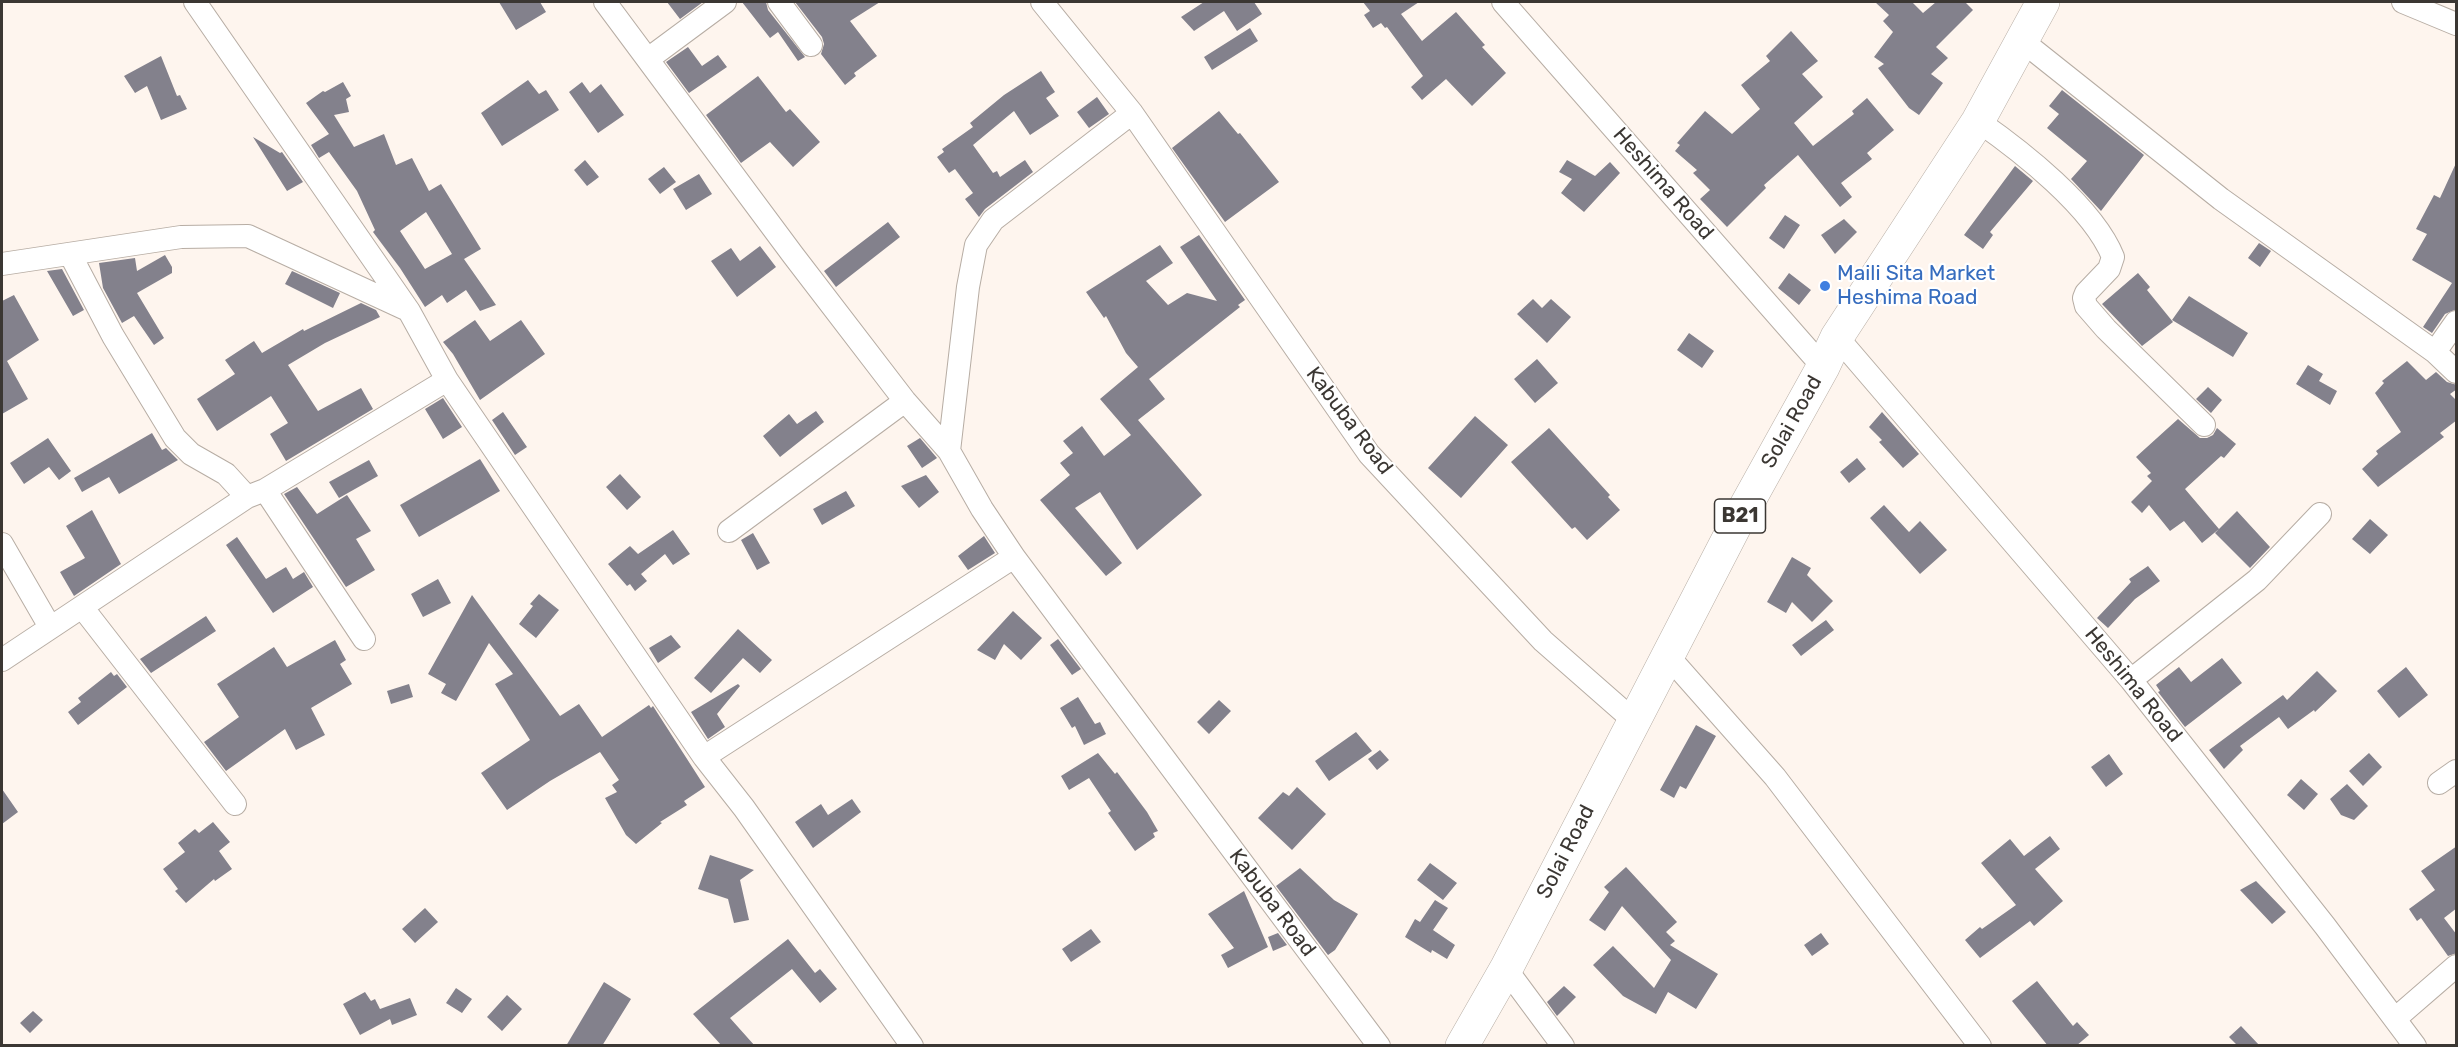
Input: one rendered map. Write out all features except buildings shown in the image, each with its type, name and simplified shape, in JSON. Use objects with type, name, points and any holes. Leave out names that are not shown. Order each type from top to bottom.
[{"type":"highway","name":"Solai Road","points":[[1462,1046],[1506,969],[1633,720],[1837,337],[1978,121],[2043,2]]},
{"type":"street","points":[[195,2],[409,311],[447,380],[704,757],[744,808],[912,1046]]},
{"type":"street","name":"Kabuba Road","points":[[605,2],[905,401],[949,450],[982,509],[1014,558],[1379,1046]]},
{"type":"street","points":[[648,59],[725,2]]},
{"type":"street","points":[[779,2],[811,45]]},
{"type":"street","name":"Kabuba Road","points":[[1042,2],[1132,113],[1369,454],[1543,641],[1633,720]]},
{"type":"street","name":"Heshima Road","points":[[1503,2],[1823,367]]},
{"type":"street","points":[[2403,2],[2457,24]]},
{"type":"street","points":[[2021,40],[2222,199],[2435,352],[2457,372]]},
{"type":"street","points":[[949,450],[968,287],[976,244],[993,220],[1132,113]]},
{"type":"street","points":[[1978,121],[2016,148],[2082,211],[2113,257],[2109,269],[2086,293],[2084,298],[2086,306],[2106,329],[2204,425]]},
{"type":"street","points":[[2,264],[181,237],[248,237],[409,311]]},
{"type":"street","points":[[70,254],[112,336],[174,438],[191,454],[256,493],[364,639]]},
{"type":"street","points":[[2435,352],[2457,322]]},
{"type":"street","name":"Heshima Road","points":[[1837,337],[2131,680],[2396,1018],[2415,1046]]},
{"type":"street","points":[[2,660],[256,493],[447,380]]},
{"type":"street","points":[[729,531],[905,401]]},
{"type":"street","points":[[2131,680],[2257,580],[2320,514]]},
{"type":"street","points":[[2,544],[50,627]]},
{"type":"street","points":[[704,757],[1014,558]]},
{"type":"street","points":[[82,607],[235,804]]},
{"type":"street","points":[[1668,656],[1775,777],[1980,1046]]},
{"type":"street","points":[[2396,1018],[2457,966]]},
{"type":"street","points":[[1506,969],[1563,1046]]},
{"type":"place","name":"Maili Sita Market Heshima Road","points":[[1825,286]]}]
